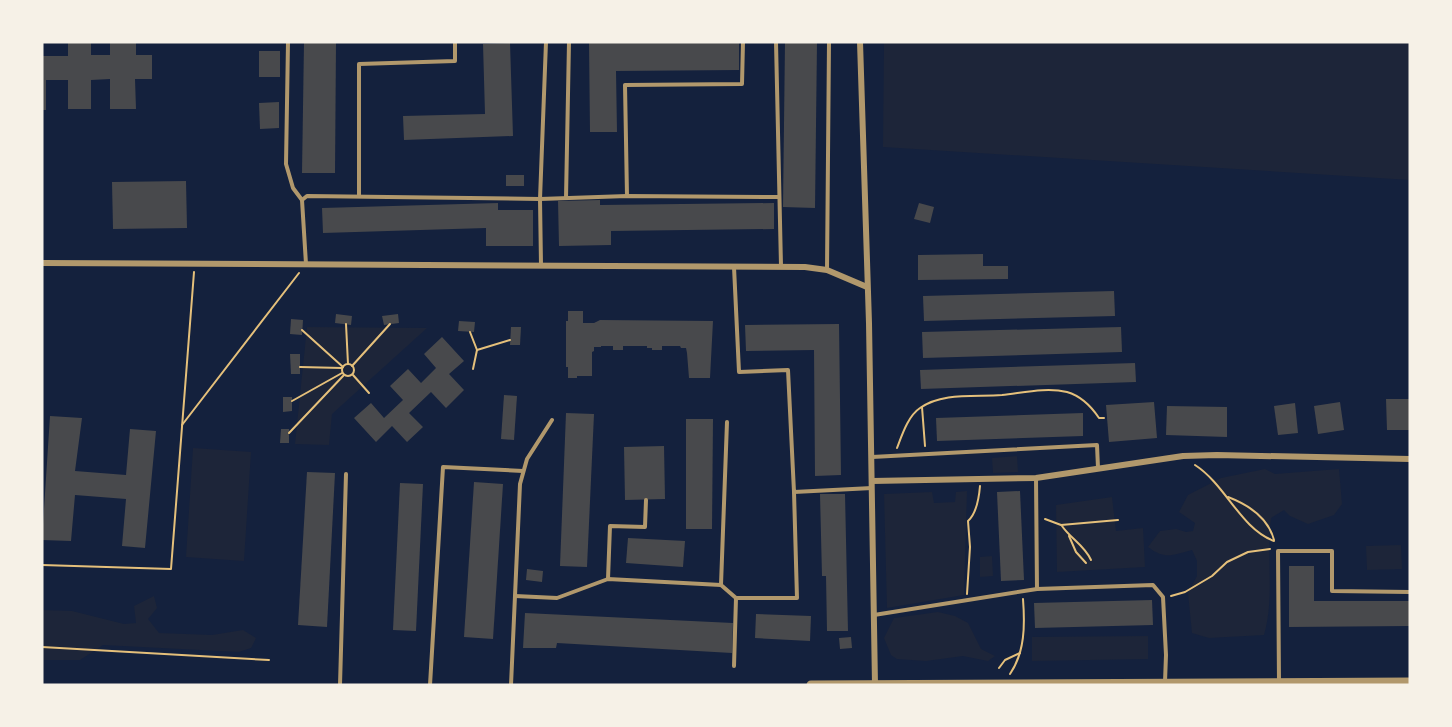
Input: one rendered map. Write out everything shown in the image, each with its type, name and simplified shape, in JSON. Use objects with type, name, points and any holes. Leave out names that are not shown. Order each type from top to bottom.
[{"type":"street","points":[[860,42],[872,457],[875,685]]},
{"type":"street","points":[[42,263],[781,267],[827,270],[867,287]]},
{"type":"street","points":[[872,484],[1036,478],[1183,456],[1410,459]]},
{"type":"street","points":[[811,685],[1410,682]]},
{"type":"lane","points":[[288,42],[286,164],[293,188],[302,200],[306,264]]},
{"type":"lane","points":[[359,196],[360,64],[455,62],[455,42]]},
{"type":"lane","points":[[541,265],[540,199],[546,42]]},
{"type":"lane","points":[[566,198],[569,42]]},
{"type":"lane","points":[[627,196],[625,86],[742,84],[743,42]]},
{"type":"lane","points":[[776,42],[781,267]]},
{"type":"lane","points":[[827,270],[829,42]]},
{"type":"lane","points":[[302,200],[307,196],[540,199],[627,196],[779,197]]},
{"type":"lane","points":[[515,596],[557,598],[608,579],[721,585],[736,598],[797,598],[788,370],[739,372],[734,267]]},
{"type":"lane","points":[[511,685],[520,484],[527,459],[552,420]]},
{"type":"lane","points":[[721,585],[727,423]]},
{"type":"lane","points":[[872,457],[1097,446],[1098,468]]},
{"type":"lane","points":[[430,685],[443,467],[523,471]]},
{"type":"lane","points":[[340,685],[346,474]]},
{"type":"lane","points":[[1036,478],[1037,589]]},
{"type":"lane","points":[[794,492],[872,484]]},
{"type":"lane","points":[[608,579],[610,526],[645,527],[646,500]]},
{"type":"lane","points":[[1278,684],[1278,551],[1332,550],[1332,591],[1410,592]]},
{"type":"lane","points":[[874,615],[1037,589],[1153,585],[1162,597],[1166,656],[1165,682]]},
{"type":"lane","points":[[734,666],[736,598]]},
{"type":"path","points":[[42,565],[171,569],[195,264]]},
{"type":"path","points":[[182,425],[306,264]]},
{"type":"path","points":[[346,324],[350,365],[354,370],[352,375]]},
{"type":"path","points":[[300,367],[350,365],[390,324]]},
{"type":"path","points":[[289,433],[343,374],[343,367],[302,330]]},
{"type":"path","points":[[470,332],[477,350],[473,369]]},
{"type":"path","points":[[477,350],[510,340]]},
{"type":"path","points":[[343,374],[348,377],[352,375]]},
{"type":"path","points":[[292,401],[343,374]]},
{"type":"path","points":[[352,375],[369,393]]},
{"type":"path","points":[[893,456],[906,426],[917,410],[930,402],[962,396],[1035,391],[1066,392],[1083,400],[1099,418],[1104,418]]},
{"type":"path","points":[[922,407],[925,454]]},
{"type":"path","points":[[1183,456],[1200,468],[1227,496],[1249,525],[1274,541],[1272,531],[1263,517],[1227,496]]},
{"type":"path","points":[[968,600],[966,591],[970,547],[968,521],[974,515],[982,479]]},
{"type":"path","points":[[1036,514],[1061,525],[1118,520]]},
{"type":"path","points":[[1061,525],[1091,560]]},
{"type":"path","points":[[1069,536],[1076,552],[1086,563]]},
{"type":"path","points":[[1162,597],[1185,592],[1212,576],[1227,562],[1248,552],[1273,549],[1278,551]]},
{"type":"path","points":[[1005,683],[1015,668],[1020,653],[1024,630],[1022,592]]},
{"type":"path","points":[[42,647],[269,660]]},
{"type":"path","points":[[999,668],[1005,660],[1020,653]]},
{"type":"shaded area","points":[[884,42],[1410,42],[1410,180],[883,147]]},
{"type":"shaded area","points":[[307,327],[427,328],[332,414],[329,445],[295,444]]},
{"type":"shaded area","points":[[193,448],[251,452],[244,561],[186,557]]},
{"type":"shaded area","points":[[1017,456],[1018,472],[993,473],[992,458]]},
{"type":"shaded area","points":[[1265,469],[1275,474],[1339,469],[1342,504],[1334,515],[1308,524],[1290,516],[1284,510],[1271,518],[1270,592],[1264,635],[1209,638],[1192,633],[1188,593],[1197,576],[1197,561],[1192,550],[1164,555],[1148,547],[1160,531],[1176,529],[1186,532],[1193,531],[1195,523],[1179,512],[1188,495],[1221,478]]},
{"type":"shaded area","points":[[967,491],[964,595],[887,608],[884,494],[932,492],[934,503],[955,502],[956,492]]},
{"type":"shaded area","points":[[1112,497],[1116,531],[1143,528],[1145,567],[1057,572],[1056,505]]},
{"type":"shaded area","points":[[1401,545],[1402,569],[1367,570],[1366,546]]},
{"type":"shaded area","points":[[992,556],[993,576],[980,577],[980,557]]},
{"type":"shaded area","points":[[154,596],[157,608],[148,619],[159,633],[212,635],[243,630],[256,638],[251,648],[239,652],[103,645],[80,660],[42,660],[42,610],[72,611],[124,624],[136,623],[134,606]]},
{"type":"shaded area","points":[[938,612],[955,616],[968,623],[981,649],[995,656],[988,661],[963,656],[926,661],[897,659],[891,655],[884,638],[894,618]]},
{"type":"shaded area","points":[[1148,636],[1148,659],[1032,661],[1032,637]]},
{"type":"building","points":[[68,42],[91,42],[91,55],[110,55],[110,42],[136,42],[136,55],[152,55],[152,79],[135,79],[136,109],[110,109],[110,79],[91,80],[91,109],[68,109],[68,80],[46,80],[46,110],[42,110],[42,56],[68,56]]},
{"type":"building","points":[[304,42],[336,42],[335,173],[302,173]]},
{"type":"building","points":[[589,42],[739,42],[739,70],[616,71],[617,132],[590,132]]},
{"type":"building","points":[[785,42],[817,42],[815,208],[783,207]]},
{"type":"building","points":[[510,43],[513,136],[404,140],[403,116],[485,114],[483,44]]},
{"type":"building","points":[[259,51],[280,51],[280,77],[259,77]]},
{"type":"building","points":[[279,102],[279,128],[260,129],[259,103]]},
{"type":"building","points":[[506,175],[524,175],[524,186],[506,186]]},
{"type":"building","points":[[186,181],[187,228],[113,229],[112,182]]},
{"type":"building","points":[[600,200],[600,205],[774,203],[774,229],[611,231],[611,245],[559,246],[558,201]]},
{"type":"building","points":[[498,203],[498,210],[533,210],[533,246],[486,246],[486,228],[323,233],[322,208]]},
{"type":"building","points":[[919,203],[934,207],[930,223],[914,219]]},
{"type":"building","points":[[983,254],[983,266],[1008,266],[1008,279],[918,280],[918,255]]},
{"type":"building","points":[[1114,291],[1115,316],[924,321],[923,296]]},
{"type":"building","points":[[568,311],[583,311],[583,323],[594,323],[600,320],[713,321],[710,378],[689,378],[686,348],[680,346],[662,346],[662,350],[652,350],[647,346],[623,346],[623,350],[613,350],[613,346],[601,346],[594,347],[592,352],[592,376],[568,378],[566,321],[568,321]]},
{"type":"building","points":[[336,314],[352,316],[351,325],[335,323]]},
{"type":"building","points":[[398,314],[399,323],[384,325],[382,316]]},
{"type":"building","points":[[291,319],[303,320],[302,335],[290,334]]},
{"type":"building","points":[[459,321],[475,322],[474,332],[458,331]]},
{"type":"building","points":[[839,324],[841,475],[815,476],[814,350],[746,351],[745,325]]},
{"type":"building","points":[[511,327],[521,327],[520,345],[510,345]]},
{"type":"building","points":[[1121,327],[1122,352],[923,358],[922,332]]},
{"type":"building","points":[[442,337],[464,361],[449,374],[464,390],[446,408],[431,392],[409,413],[423,427],[407,442],[392,426],[376,442],[354,418],[371,403],[384,418],[403,400],[390,386],[408,369],[421,383],[436,368],[424,354]]},
{"type":"building","points":[[290,354],[300,354],[300,374],[291,374]]},
{"type":"building","points":[[1135,363],[1136,382],[921,389],[920,370]]},
{"type":"building","points":[[504,395],[517,396],[514,440],[501,439]]},
{"type":"building","points":[[283,397],[292,397],[292,411],[283,412]]},
{"type":"building","points":[[1386,399],[1410,399],[1410,430],[1387,430]]},
{"type":"building","points":[[1154,402],[1157,438],[1109,442],[1106,405]]},
{"type":"building","points":[[1340,402],[1344,430],[1318,434],[1314,406]]},
{"type":"building","points":[[1295,403],[1298,433],[1278,435],[1274,406]]},
{"type":"building","points":[[1167,406],[1227,407],[1227,437],[1166,435]]},
{"type":"building","points":[[566,413],[594,414],[587,567],[560,566]]},
{"type":"building","points":[[1083,413],[1083,436],[937,441],[936,418]]},
{"type":"building","points":[[50,416],[82,418],[75,471],[126,475],[130,429],[156,431],[145,548],[122,546],[126,499],[75,495],[71,541],[42,540]]},
{"type":"building","points":[[686,419],[713,419],[712,529],[686,529]]},
{"type":"building","points":[[281,429],[289,429],[289,443],[280,443]]},
{"type":"building","points":[[664,446],[665,499],[625,500],[624,447]]},
{"type":"building","points":[[307,472],[335,473],[327,627],[298,625]]},
{"type":"building","points":[[474,482],[503,484],[493,639],[464,637]]},
{"type":"building","points":[[400,483],[423,484],[416,631],[393,630]]},
{"type":"building","points":[[1020,491],[1024,580],[1001,581],[997,492]]},
{"type":"building","points":[[820,494],[845,494],[848,631],[827,631],[826,576],[822,576]]},
{"type":"building","points":[[628,538],[685,541],[683,567],[626,563]]},
{"type":"building","points":[[1289,566],[1314,566],[1314,601],[1410,601],[1410,626],[1289,627]]},
{"type":"building","points":[[527,569],[543,571],[542,582],[526,580]]},
{"type":"building","points":[[1152,600],[1153,625],[1035,628],[1034,603]]},
{"type":"building","points":[[525,613],[733,623],[732,653],[557,643],[556,648],[523,648]]},
{"type":"building","points":[[756,614],[811,616],[810,641],[755,638]]},
{"type":"building","points":[[851,637],[852,648],[840,649],[839,638]]}]
